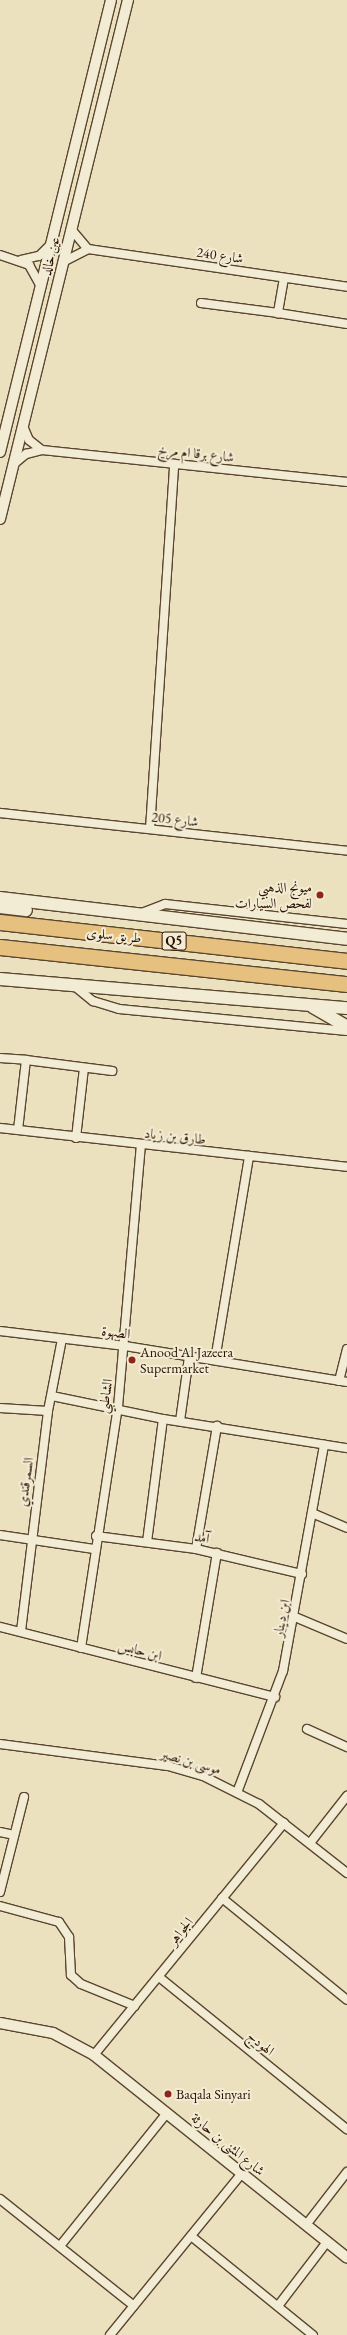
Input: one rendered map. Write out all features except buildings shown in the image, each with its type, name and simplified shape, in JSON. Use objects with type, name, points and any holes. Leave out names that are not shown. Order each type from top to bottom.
[{"type":"highway","name":"طريق سلوى","points":[[0,922],[347,960]]},
{"type":"highway","name":"طريق سلوى","points":[[0,947],[347,984]]},
{"type":"main road","name":"طريق سلوى","points":[[0,898],[347,939]]},
{"type":"main road","points":[[0,907],[98,917],[137,915]]},
{"type":"main road","points":[[0,979],[347,1008]]},
{"type":"main road","points":[[310,1005],[347,1027]]},
{"type":"street","name":"عين خالد","points":[[0,452],[111,0]]},
{"type":"street","name":"عين خالد","points":[[0,519],[128,0]]},
{"type":"street","points":[[63,262],[88,249],[71,229]]},
{"type":"street","points":[[0,255],[22,260],[39,256],[52,244]]},
{"type":"street","name":"شارع 240","points":[[88,249],[347,287]]},
{"type":"street","points":[[22,260],[34,271],[41,287]]},
{"type":"street","points":[[278,313],[284,278]]},
{"type":"street","points":[[201,303],[347,324]]},
{"type":"street","points":[[22,426],[29,440],[42,450]]},
{"type":"street","name":"شارع برقا ام مرخ","points":[[13,465],[26,454],[42,450],[347,482]]},
{"type":"street","points":[[150,829],[174,464]]},
{"type":"street","name":"شارع 205","points":[[0,813],[347,851]]},
{"type":"street","name":"طريق سلوى","points":[[137,915],[165,904],[347,924]]},
{"type":"street","points":[[72,985],[93,1001],[119,1009],[347,1031]]},
{"type":"street","points":[[0,1058],[112,1071]]},
{"type":"street","points":[[18,1130],[26,1060]]},
{"type":"street","points":[[76,1138],[84,1068]]},
{"type":"street","name":"طارق بن زياد","points":[[0,1128],[141,1146],[347,1167]]},
{"type":"street","name":"الشاطبي","points":[[81,1648],[94,1549],[118,1407],[125,1346],[141,1146]]},
{"type":"street","points":[[215,1360],[249,1156]]},
{"type":"street","name":"الصهوة","points":[[0,1332],[125,1346],[343,1381]]},
{"type":"street","name":"السمرقندي","points":[[21,1631],[48,1411],[62,1339]]},
{"type":"street","points":[[343,1381],[347,1349]]},
{"type":"street","points":[[180,1421],[190,1357]]},
{"type":"street","points":[[52,1396],[118,1407],[163,1419],[217,1426],[347,1448]]},
{"type":"street","points":[[0,1408],[48,1411]]},
{"type":"street","points":[[147,1542],[163,1419]]},
{"type":"street","points":[[196,1549],[217,1426]]},
{"type":"street","name":"ابن دينار","points":[[238,1790],[275,1697],[295,1617],[324,1444]]},
{"type":"street","points":[[312,1513],[347,1528]]},
{"type":"street","points":[[0,1534],[94,1549]]},
{"type":"street","name":"آمد","points":[[96,1536],[196,1549],[302,1574]]},
{"type":"street","points":[[196,1678],[216,1553]]},
{"type":"street","points":[[295,1617],[347,1639]]},
{"type":"street","name":"ابن حابس","points":[[0,1627],[21,1631],[196,1678],[275,1697]]},
{"type":"street","points":[[307,1729],[346,1745]]},
{"type":"street","name":"موسى بن نصير","points":[[0,1744],[168,1766],[238,1790],[284,1823],[347,1873]]},
{"type":"street","points":[[310,1843],[347,1796]]},
{"type":"street","points":[[0,1892],[24,1797]]},
{"type":"street","name":"الجواهر","points":[[94,2055],[284,1823]]},
{"type":"street","points":[[0,1832],[14,1835]]},
{"type":"street","points":[[222,1898],[347,2000]]},
{"type":"street","points":[[0,1906],[59,1922],[69,1937],[71,1975],[81,1984],[135,2006]]},
{"type":"street","name":"الهودج","points":[[159,1977],[347,2129]]},
{"type":"street","name":"شارع المثنى بن حارثة","points":[[0,2023],[53,2033],[94,2055],[242,2172],[347,2258]]},
{"type":"street","points":[[60,2246],[167,2113]]},
{"type":"street","points":[[110,2335],[242,2172]]},
{"type":"street","points":[[306,2225],[347,2172]]},
{"type":"street","points":[[0,2199],[134,2306]]},
{"type":"street","points":[[191,2236],[313,2335]]},
{"type":"street","points":[[278,2306],[327,2242]]},
{"type":"place","name":"ميونج الذهبي لفحص السيارات","points":[[320,895]]},
{"type":"place","name":"Anood Al Jazeera Supermarket","points":[[132,1360]]},
{"type":"place","name":"Baqala Sinyari","points":[[168,2094]]}]
